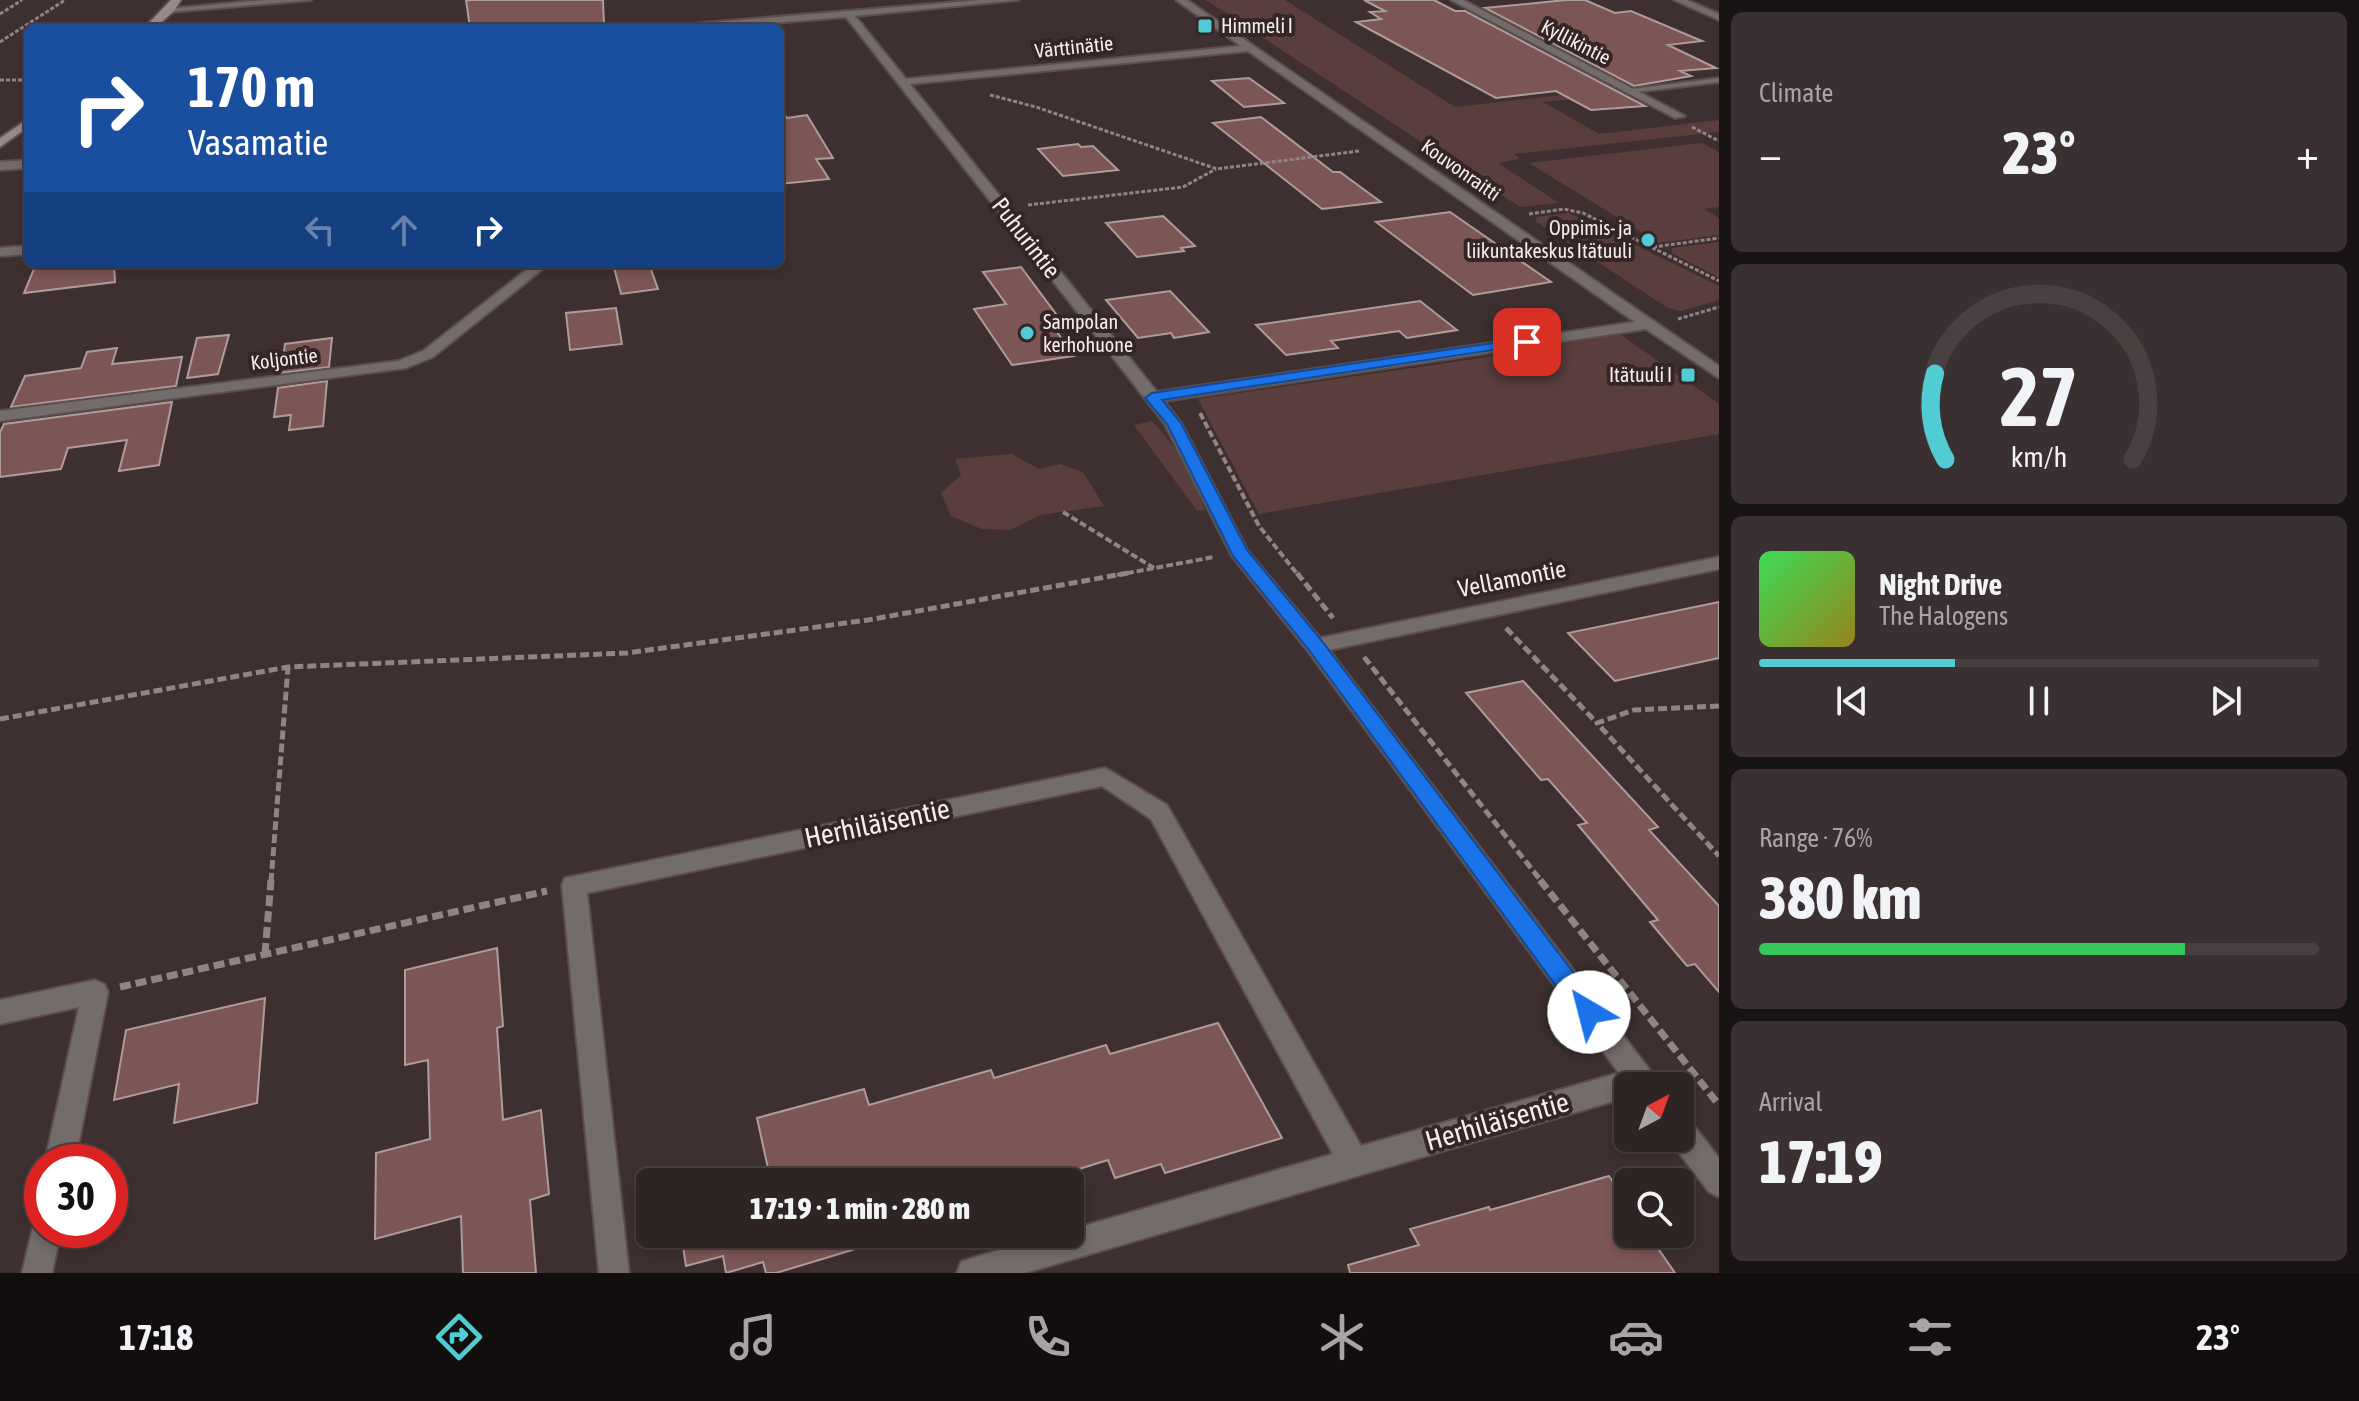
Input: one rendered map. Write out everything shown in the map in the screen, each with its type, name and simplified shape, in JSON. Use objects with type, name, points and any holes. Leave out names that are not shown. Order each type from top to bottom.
[{"type":"street","points":[[153,24],[173,4],[306,0]]},
{"type":"street","points":[[746,24],[1014,0]]},
{"type":"street","name":"Kouvonraitti","points":[[1181,0],[1719,373]]},
{"type":"street","name":"Kyllikintie","points":[[1456,0],[1679,116]]},
{"type":"street","points":[[1679,0],[1719,17]]},
{"type":"street","points":[[1702,0],[1719,7]]},
{"type":"street","name":"Puhurintie","points":[[849,14],[1173,423],[1239,552],[1315,646],[1635,1072]]},
{"type":"street","name":"Värttinätie","points":[[903,82],[1249,48]]},
{"type":"street","points":[[0,144],[24,125]]},
{"type":"street","points":[[0,166],[24,164]]},
{"type":"street","points":[[0,252],[24,250]]},
{"type":"street","name":"Koljontie","points":[[0,416],[401,365],[428,354],[537,268]]},
{"type":"street","points":[[1152,398],[1649,324]]},
{"type":"street","name":"Vellamontie","points":[[1315,646],[1719,563]]},
{"type":"street","name":"Herhiläisentie","points":[[574,885],[1105,777],[1159,812],[1354,1163]]},
{"type":"street","points":[[574,885],[614,1273]]},
{"type":"street","points":[[0,1012],[95,992],[64,1144]]},
{"type":"street","name":"Herhiläisentie","points":[[972,1273],[1614,1091]]},
{"type":"street","points":[[1694,1149],[1719,1182]]},
{"type":"street","points":[[37,1273],[42,1248]]},
{"type":"lane","points":[[1629,90],[1719,80]]},
{"type":"path","points":[[0,14],[22,0]]},
{"type":"path","points":[[28,24],[65,0]]},
{"type":"path","points":[[0,42],[24,26]]},
{"type":"path","points":[[0,80],[24,80]]},
{"type":"path","points":[[984,94],[1036,107],[1217,169]]},
{"type":"path","points":[[1679,116],[1688,125],[1719,141]]},
{"type":"path","points":[[1018,206],[1183,187],[1217,169],[1392,147]]},
{"type":"path","points":[[1521,215],[1564,209],[1583,213],[1719,281]]},
{"type":"path","points":[[1652,247],[1719,238]]},
{"type":"path","points":[[1677,319],[1719,307]]},
{"type":"path","points":[[1177,392],[1200,412],[1259,526],[1719,1105]]},
{"type":"path","points":[[1063,512],[1155,568]]},
{"type":"path","points":[[0,719],[288,667],[627,653],[868,620],[1276,547]]},
{"type":"path","points":[[1489,611],[1719,856]]},
{"type":"path","points":[[265,954],[288,667]]},
{"type":"path","points":[[1597,723],[1634,710],[1719,706]]},
{"type":"path","points":[[95,992],[574,885]]},
{"type":"shaded area","points":[[1206,0],[1285,0],[1455,107],[1616,89],[1624,94],[1543,102],[1599,134],[1719,120],[1719,132],[1514,154],[1520,159],[1498,163],[1559,203],[1520,207]]},
{"type":"shaded area","points":[[1702,143],[1719,152],[1719,207],[1704,209],[1719,218],[1719,235],[1659,243],[1529,163]]},
{"type":"shaded area","points":[[1569,213],[1719,286],[1719,300],[1681,311],[1668,308],[1535,221],[1537,217]]},
{"type":"shaded area","points":[[1719,242],[1719,278],[1672,253],[1672,248]]},
{"type":"shaded area","points":[[1620,334],[1719,404],[1719,434],[1259,514],[1198,399],[1482,358]]},
{"type":"shaded area","points":[[1152,421],[1183,462],[1205,510],[1197,511],[1134,425]]},
{"type":"shaded area","points":[[1012,454],[1039,469],[1060,464],[1083,472],[1104,506],[1040,515],[1010,530],[982,529],[951,516],[941,493],[961,475],[955,459]]},
{"type":"building","points":[[466,0],[603,0],[604,24],[469,24]]},
{"type":"building","points":[[1364,0],[1434,0],[1455,11],[1465,11],[1645,106],[1591,110],[1556,91],[1496,98],[1356,22],[1381,19],[1370,12],[1385,11]]},
{"type":"building","points":[[1585,0],[1615,13],[1631,11],[1702,41],[1668,45],[1716,68],[1680,71],[1691,76],[1634,86],[1485,8]]},
{"type":"building","points":[[1249,78],[1284,103],[1244,107],[1212,81]]},
{"type":"building","points":[[784,114],[787,118],[807,115],[833,158],[816,159],[829,179],[784,184]]},
{"type":"building","points":[[1261,117],[1333,172],[1340,172],[1381,202],[1322,209],[1213,123]]},
{"type":"building","points":[[1078,144],[1081,147],[1093,146],[1118,170],[1063,176],[1038,149]]},
{"type":"building","points":[[1450,212],[1551,282],[1473,295],[1376,222]]},
{"type":"building","points":[[1163,216],[1195,246],[1181,248],[1184,251],[1137,257],[1106,223]]},
{"type":"building","points":[[1021,267],[1056,314],[1045,315],[1074,356],[1012,365],[974,309],[1006,304],[983,272]]},
{"type":"building","points":[[34,268],[114,268],[115,282],[24,293]]},
{"type":"building","points":[[614,268],[650,268],[658,289],[621,294]]},
{"type":"building","points":[[1170,291],[1209,332],[1174,338],[1171,333],[1138,338],[1106,300]]},
{"type":"building","points":[[1420,301],[1457,330],[1407,338],[1399,331],[1331,341],[1338,348],[1286,355],[1256,325]]},
{"type":"building","points":[[616,308],[622,344],[570,350],[566,313]]},
{"type":"building","points":[[229,335],[218,374],[187,378],[197,338]]},
{"type":"building","points":[[332,338],[329,367],[281,373],[285,344]]},
{"type":"building","points":[[117,348],[112,364],[182,357],[176,386],[11,407],[25,376],[81,368],[87,352]]},
{"type":"building","points":[[327,381],[323,426],[289,430],[291,415],[274,417],[278,388]]},
{"type":"building","points":[[172,402],[159,465],[119,471],[127,440],[68,448],[61,469],[0,477],[0,432],[4,424]]},
{"type":"building","points":[[1719,602],[1719,658],[1615,681],[1568,633]]},
{"type":"building","points":[[1523,681],[1658,827],[1649,830],[1719,906],[1719,992],[1695,964],[1687,966],[1650,922],[1658,920],[1578,825],[1587,823],[1548,779],[1541,780],[1466,693]]},
{"type":"building","points":[[497,948],[503,1026],[497,1028],[503,1120],[541,1110],[549,1194],[530,1200],[536,1273],[463,1273],[461,1216],[375,1239],[376,1153],[430,1139],[428,1060],[405,1065],[405,970]]},
{"type":"building","points":[[265,998],[257,1103],[174,1123],[179,1084],[114,1100],[126,1030]]},
{"type":"building","points":[[1218,1023],[1282,1138],[1165,1173],[1161,1164],[1115,1178],[1108,1160],[1082,1168],[768,1168],[757,1118],[864,1089],[869,1105],[991,1070],[994,1078],[1106,1045],[1110,1054]]},
{"type":"building","points":[[1609,1176],[1614,1183],[1614,1248],[1658,1248],[1675,1273],[1350,1273],[1348,1265],[1419,1245],[1410,1229],[1489,1207],[1490,1210]]},
{"type":"building","points":[[683,1248],[859,1248],[776,1273],[766,1273],[763,1262],[726,1273],[723,1256],[686,1266]]},
{"type":"place","name":"Himmeli I","points":[[1205,26]]},
{"type":"place","name":"Oppimis- ja liikuntakeskus Itätuuli","points":[[1648,240]]},
{"type":"place","name":"Sampolan kerhohuone","points":[[1027,333]]},
{"type":"place","name":"Itätuuli I","points":[[1688,375]]},
{"type":"route","points":[[1527,342],[1152,398],[1173,423],[1229,527],[1239,552],[1315,646],[1589,1012]]}]
